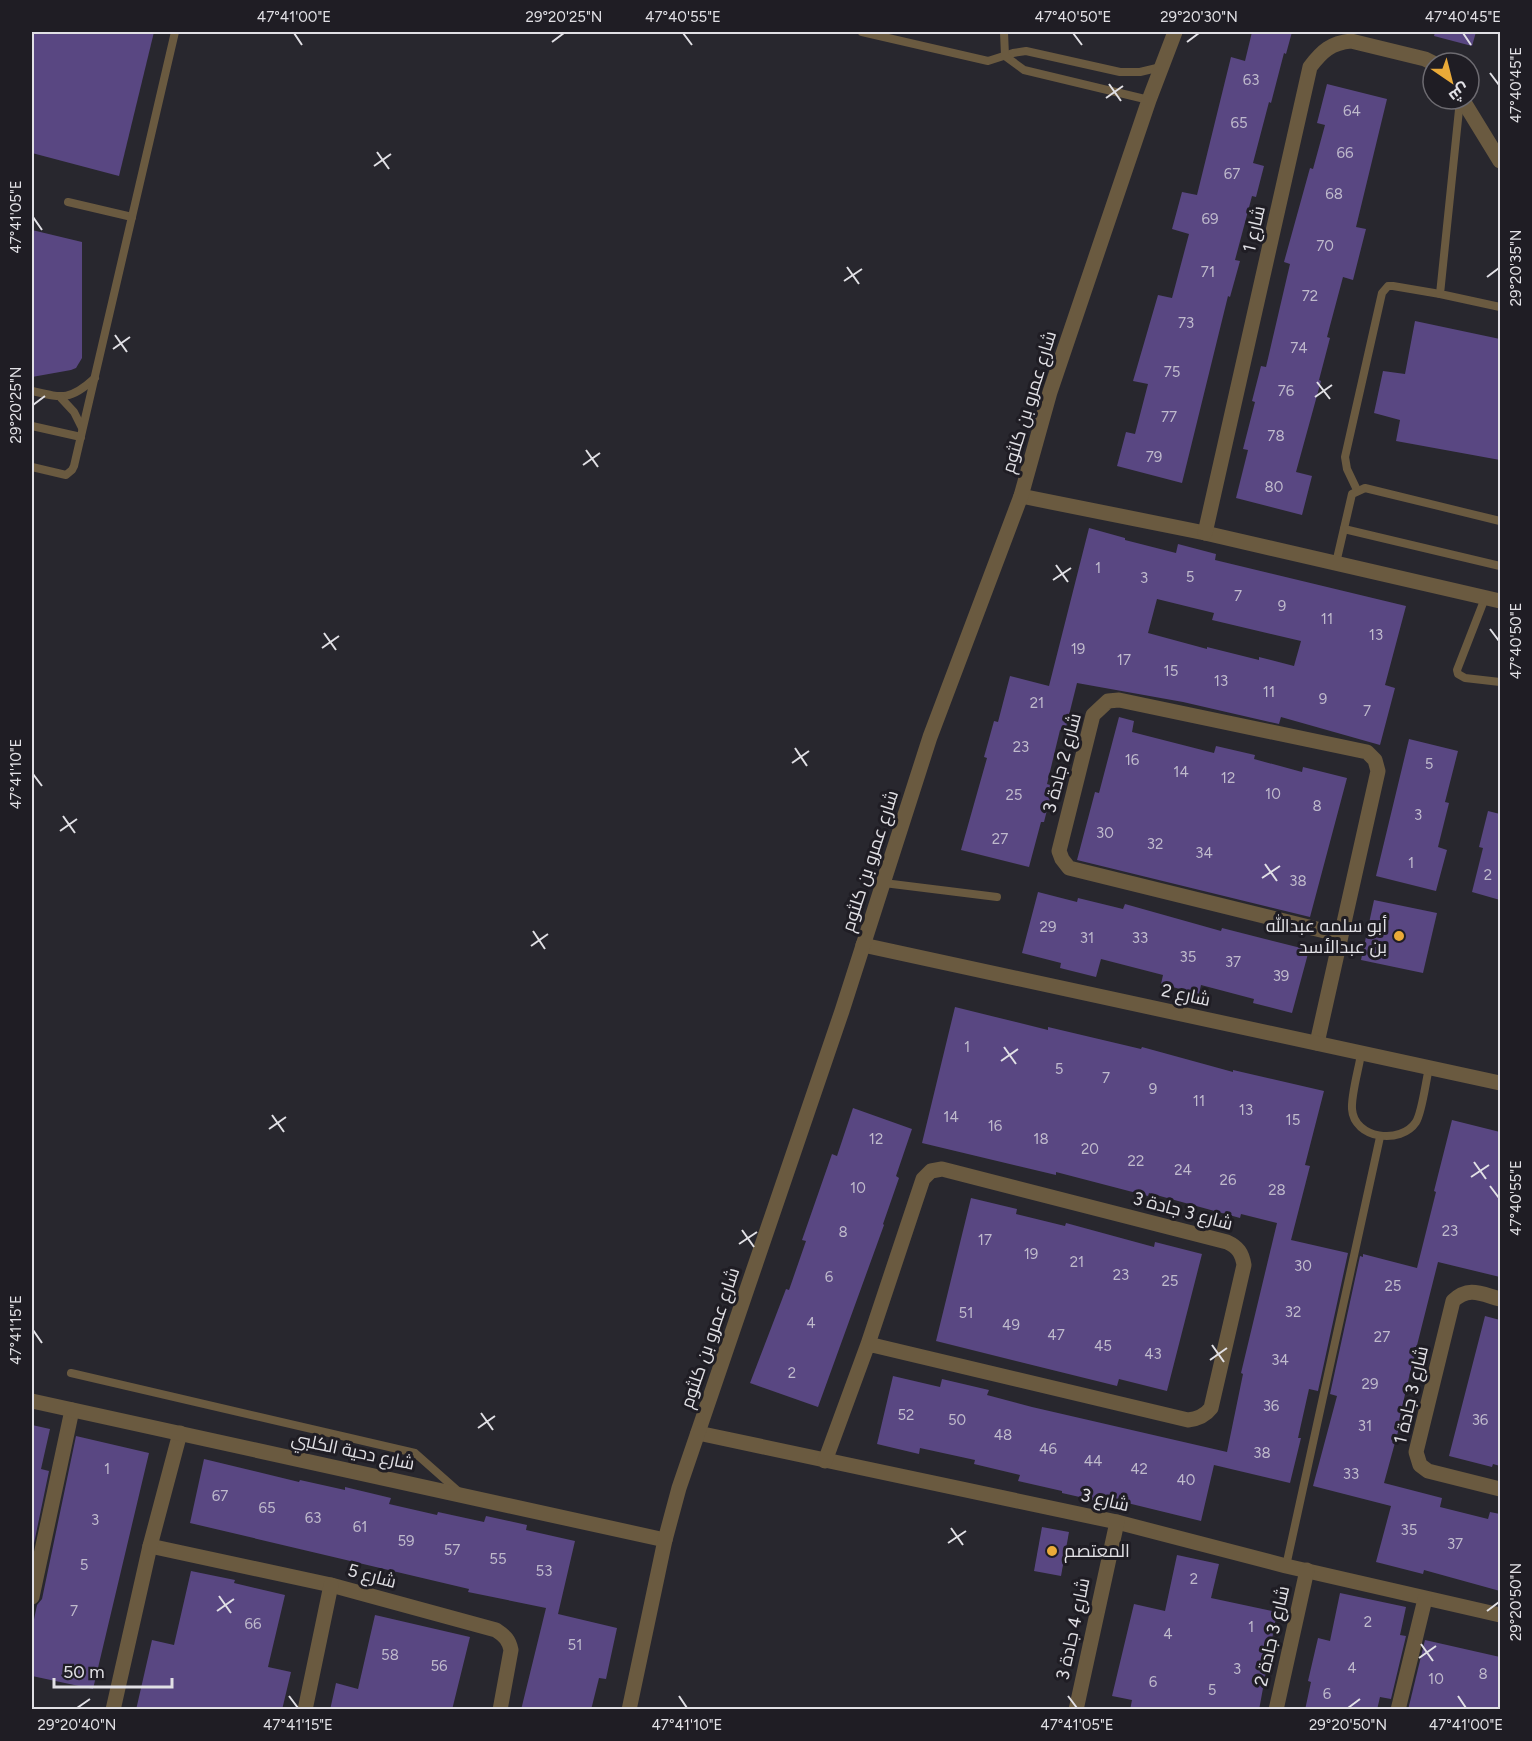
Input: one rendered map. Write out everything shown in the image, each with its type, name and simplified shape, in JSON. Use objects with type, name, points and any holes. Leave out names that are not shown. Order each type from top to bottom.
[{"type":"street","name":"شارع عمرو بن كلثوم","points":[[629,1710],[665,1540],[680,1488],[884,883],[930,737],[1021,496],[1050,392],[1149,100],[1175,32]]},
{"type":"street","name":"شارع 1","points":[[1205,533],[1310,67],[1326,48],[1351,40],[1421,58]]},
{"type":"street","points":[[1469,111],[1500,161]]},
{"type":"street","points":[[1021,496],[1205,533],[1500,601]]},
{"type":"street","name":"شارع 2 جادة 3","points":[[1317,1043],[1378,771],[1372,755],[1367,752],[1119,700],[1108,701],[1093,715],[1059,851],[1069,868],[1341,935]]},
{"type":"street","name":"شارع 2","points":[[863,945],[1500,1083]]},
{"type":"street","name":"شارع 3 جادة 3","points":[[825,1461],[868,1344],[923,1179],[926,1174],[936,1169],[1227,1242],[1239,1250],[1243,1257],[1244,1265],[1211,1408],[1202,1416],[1194,1419],[1188,1420],[868,1344]]},
{"type":"street","name":"شارع 3 جادة 1","points":[[1500,1299],[1469,1292],[1459,1295],[1453,1301],[1416,1452],[1420,1466],[1428,1471],[1500,1489]]},
{"type":"street","name":"شارع دحية الكلبي","points":[[32,1401],[665,1540]]},
{"type":"street","points":[[32,1597],[72,1410]]},
{"type":"street","points":[[113,1710],[150,1546],[180,1433]]},
{"type":"street","name":"شارع 3","points":[[698,1433],[1117,1522],[1286,1566],[1500,1616]]},
{"type":"street","name":"شارع 4 جادة 3","points":[[1076,1710],[1117,1522]]},
{"type":"street","name":"شارع 5","points":[[150,1546],[331,1585],[496,1630],[504,1635],[511,1650],[500,1710]]},
{"type":"street","name":"شارع 3 جادة 2","points":[[1276,1710],[1307,1570]]},
{"type":"street","points":[[305,1710],[331,1585]]},
{"type":"street","points":[[1398,1710],[1425,1599]]},
{"type":"lane","points":[[32,467],[62,475],[69,473],[74,466],[175,32]]},
{"type":"lane","points":[[862,32],[988,61],[1021,51],[1031,51],[1120,72],[1140,72],[1161,67]]},
{"type":"lane","points":[[1004,32],[1005,56]]},
{"type":"lane","points":[[1005,56],[1024,70],[1149,100]]},
{"type":"lane","points":[[1440,294],[1460,111]]},
{"type":"lane","points":[[68,202],[132,217]]},
{"type":"lane","points":[[1357,490],[1347,469],[1345,457],[1384,289],[1393,286],[1500,307]]},
{"type":"lane","points":[[62,398],[80,390],[95,378]]},
{"type":"lane","points":[[32,391],[62,398],[74,412],[82,433]]},
{"type":"lane","points":[[32,426],[82,433]]},
{"type":"lane","points":[[1336,563],[1352,494],[1357,490],[1365,488],[1500,521]]},
{"type":"lane","points":[[1344,529],[1500,566]]},
{"type":"lane","points":[[1485,598],[1457,670],[1458,674],[1465,678],[1500,682]]},
{"type":"lane","points":[[884,883],[997,897]]},
{"type":"lane","points":[[1361,1054],[1352,1108],[1360,1126],[1380,1137],[1402,1133],[1418,1120],[1429,1068]]},
{"type":"lane","points":[[1286,1566],[1380,1137]]},
{"type":"lane","points":[[70,1373],[415,1453],[464,1496]]},
{"type":"building","points":[[32,32],[154,32],[119,176],[32,153]]},
{"type":"building","points":[[1252,32],[1292,32],[1271,103],[1269,102],[1253,163],[1264,166],[1256,197],[1252,196],[1235,260],[1240,261],[1230,297],[1228,296],[1182,483],[1117,466],[1126,432],[1135,434],[1148,384],[1133,381],[1158,295],[1172,298],[1189,234],[1172,229],[1182,192],[1197,195],[1231,57],[1245,61]]},
{"type":"building","points":[[1435,32],[1476,32],[1472,46],[1434,36]]},
{"type":"building","points":[[1327,84],[1387,99],[1356,227],[1366,229],[1353,280],[1343,277],[1327,337],[1330,338],[1319,380],[1321,381],[1296,472],[1312,476],[1302,515],[1236,498],[1248,450],[1243,449],[1255,402],[1252,401],[1261,366],[1266,367],[1290,264],[1284,262],[1310,168],[1313,169],[1325,125],[1317,123]]},
{"type":"building","points":[[32,230],[82,242],[82,358],[76,368],[71,370],[32,377]]},
{"type":"building","points":[[1415,321],[1500,339],[1500,460],[1396,441],[1400,420],[1374,413],[1383,371],[1405,374]]},
{"type":"building","points":[[1089,528],[1176,553],[1178,544],[1216,554],[1215,560],[1406,606],[1385,685],[1395,688],[1380,745],[1281,717],[1279,724],[1183,702],[1077,683],[1065,731],[1060,730],[1047,784],[1053,786],[1029,867],[961,850],[987,758],[984,757],[994,721],[998,722],[1010,676],[1049,686]],"holes":[[[1157,599],[1214,613],[1212,620],[1301,641],[1294,666],[1259,657],[1259,660],[1207,647],[1207,649],[1148,633]]]},
{"type":"building","points":[[1119,717],[1134,721],[1132,732],[1214,753],[1216,746],[1255,755],[1254,759],[1302,772],[1303,767],[1347,778],[1310,917],[1077,860],[1095,792],[1099,793]]},
{"type":"building","points":[[1409,739],[1458,751],[1445,802],[1449,803],[1438,847],[1447,850],[1436,891],[1376,876]]},
{"type":"building","points":[[1488,811],[1500,814],[1500,900],[1472,892],[1483,848],[1479,847]]},
{"type":"building","points":[[1038,892],[1077,902],[1078,898],[1123,909],[1125,904],[1221,931],[1222,928],[1309,950],[1292,1013],[1253,1003],[1254,999],[1201,985],[1199,994],[1161,984],[1163,975],[1101,959],[1096,977],[1060,968],[1061,963],[1022,953]]},
{"type":"building","name":"أبو سلمه عبدالله بن عبدالأسد","points":[[1374,900],[1437,913],[1423,973],[1361,960]]},
{"type":"building","points":[[955,1007],[1048,1030],[1048,1027],[1141,1049],[1142,1047],[1233,1072],[1233,1070],[1324,1091],[1305,1165],[1310,1166],[1291,1240],[1348,1253],[1318,1391],[1309,1389],[1298,1438],[1301,1438],[1290,1483],[1214,1465],[1201,1521],[1107,1498],[1106,1503],[1062,1493],[1062,1491],[1018,1481],[1020,1475],[974,1464],[975,1460],[920,1448],[919,1454],[877,1444],[893,1376],[940,1387],[942,1379],[989,1390],[987,1395],[1032,1407],[1227,1452],[1243,1374],[1241,1373],[1277,1223],[1241,1214],[1240,1218],[1149,1193],[1148,1196],[1056,1172],[1056,1175],[922,1143]]},
{"type":"building","points":[[853,1108],[912,1129],[896,1176],[899,1178],[884,1225],[818,1407],[750,1383],[786,1289],[789,1290],[806,1241],[802,1240],[832,1154],[837,1156]]},
{"type":"building","points":[[1452,1120],[1500,1132],[1500,1277],[1438,1262],[1400,1416],[1402,1417],[1384,1483],[1442,1498],[1440,1507],[1488,1519],[1490,1512],[1500,1514],[1500,1591],[1424,1570],[1423,1574],[1376,1562],[1391,1506],[1313,1486],[1337,1396],[1330,1394],[1360,1256],[1363,1257],[1363,1254],[1417,1268]]},
{"type":"building","points":[[971,1198],[1017,1209],[1016,1214],[1065,1226],[1066,1223],[1154,1247],[1155,1242],[1202,1254],[1167,1391],[1119,1379],[1117,1386],[936,1341]]},
{"type":"building","points":[[1485,1316],[1500,1320],[1500,1466],[1493,1464],[1492,1467],[1449,1456]]},
{"type":"building","points":[[32,1425],[50,1429],[41,1469],[49,1471],[32,1553]]},
{"type":"building","points":[[76,1436],[149,1453],[93,1689],[32,1676],[32,1629],[37,1605],[42,1599]]},
{"type":"building","points":[[204,1459],[299,1482],[300,1480],[345,1490],[345,1487],[391,1498],[389,1504],[437,1515],[438,1512],[484,1522],[486,1516],[527,1525],[526,1530],[575,1541],[558,1614],[617,1628],[606,1679],[599,1678],[591,1710],[521,1710],[546,1608],[468,1592],[469,1589],[190,1523]]},
{"type":"building","name":"المعتصم","points":[[1042,1527],[1069,1532],[1061,1576],[1034,1571]]},
{"type":"building","points":[[1177,1555],[1219,1564],[1211,1598],[1277,1612],[1259,1710],[1130,1710],[1132,1700],[1112,1696],[1134,1604],[1165,1611]]},
{"type":"building","points":[[191,1571],[235,1580],[234,1583],[285,1595],[268,1667],[291,1672],[282,1710],[136,1710],[152,1640],[174,1645]]},
{"type":"building","points":[[1340,1593],[1406,1607],[1400,1635],[1406,1636],[1391,1699],[1380,1697],[1377,1710],[1305,1710],[1311,1682],[1308,1681],[1318,1638],[1330,1641]]},
{"type":"building","points":[[375,1615],[470,1637],[452,1710],[330,1710],[336,1683],[358,1689]]},
{"type":"building","points":[[1425,1640],[1500,1657],[1500,1710],[1408,1710]]},
{"type":"place","name":"أبو سلمه عبدالله بن عبدالأسد","points":[[1399,936]]},
{"type":"place","name":"المعتصم","points":[[1052,1551]]}]
